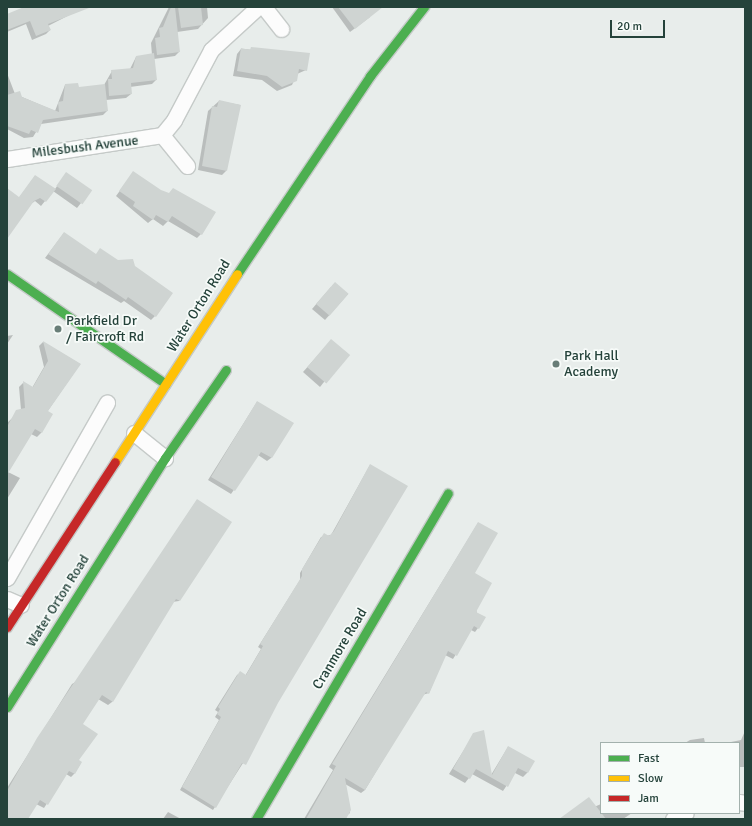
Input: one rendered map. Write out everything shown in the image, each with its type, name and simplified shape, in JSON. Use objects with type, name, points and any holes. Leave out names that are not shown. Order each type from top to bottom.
[{"type":"street","points":[[187,166],[162,135],[174,120],[211,50],[258,7]]},
{"type":"street","points":[[264,7],[281,29]]},
{"type":"street","name":"Water Orton Road","points":[[7,627],[303,172],[370,76],[424,7]]},
{"type":"street","name":"Milesbush Avenue","points":[[7,159],[162,135]]},
{"type":"street","points":[[7,274],[166,384]]},
{"type":"street","name":"Water Orton Road","points":[[7,707],[165,458],[226,370]]},
{"type":"street","points":[[7,578],[107,403]]},
{"type":"street","points":[[134,433],[165,458]]},
{"type":"street","name":"Cranmore Road","points":[[256,819],[448,493]]},
{"type":"street","points":[[7,599],[21,605]]},
{"type":"street","points":[[674,819],[684,814]]},
{"type":"building","points":[[24,7],[89,8],[48,24],[51,30],[36,36],[30,21],[7,30],[7,14]]},
{"type":"building","points":[[171,7],[175,7],[180,52],[157,55],[155,38],[160,37],[159,28],[163,27]]},
{"type":"building","points":[[178,7],[201,7],[203,25],[181,28]]},
{"type":"building","points":[[338,7],[383,7],[355,29]]},
{"type":"building","points":[[251,47],[310,53],[307,71],[299,69],[297,81],[282,87],[267,76],[237,71],[241,48],[250,50]]},
{"type":"building","points":[[154,53],[157,80],[131,83],[132,94],[109,96],[108,79],[112,79],[111,70],[133,68],[136,56]]},
{"type":"building","points":[[78,83],[79,87],[105,84],[108,111],[43,120],[38,133],[31,130],[29,134],[7,126],[7,95],[20,91],[22,97],[59,112],[58,102],[63,101],[65,84]]},
{"type":"building","points":[[219,100],[241,105],[227,171],[202,166],[212,106],[217,107]]},
{"type":"building","points":[[133,171],[161,190],[169,193],[173,188],[216,212],[202,235],[172,216],[168,222],[156,215],[153,220],[133,206],[135,202],[119,191]]},
{"type":"building","points":[[66,172],[92,190],[82,204],[56,186]]},
{"type":"building","points":[[35,175],[56,189],[46,202],[40,198],[34,201],[7,239],[7,188],[19,197]]},
{"type":"building","points":[[64,232],[96,254],[100,248],[118,260],[133,259],[135,266],[173,293],[156,317],[128,297],[126,300],[98,281],[96,284],[48,254]]},
{"type":"building","points":[[335,282],[349,294],[330,316],[316,304]]},
{"type":"building","points":[[331,339],[350,355],[326,383],[307,367]]},
{"type":"building","points":[[43,341],[81,364],[48,411],[53,414],[42,433],[35,429],[7,475],[7,427],[16,410],[25,408],[23,381],[33,387],[48,361]]},
{"type":"building","points":[[257,401],[294,423],[272,458],[261,452],[235,491],[211,477]]},
{"type":"building","points":[[370,464],[408,486],[278,703],[246,765],[242,763],[216,808],[182,787],[221,717],[217,714],[220,709],[218,707],[240,671],[246,675],[263,646],[260,644],[302,576],[302,569],[324,533],[329,536],[334,531]]},
{"type":"building","points":[[197,499],[232,522],[180,601],[176,599],[113,702],[102,695],[83,724],[98,734],[79,760],[82,762],[75,774],[69,771],[48,805],[40,800],[28,819],[7,819],[7,791],[37,738]]},
{"type":"building","points":[[478,522],[498,533],[475,573],[492,583],[476,612],[486,617],[479,629],[474,626],[457,656],[448,651],[429,694],[426,692],[365,790],[345,778],[351,810],[346,819],[306,819],[336,766],[332,764]]},
{"type":"building","points":[[484,730],[492,775],[508,746],[535,761],[528,773],[518,768],[508,787],[476,769],[470,779],[453,769],[473,733]]},
{"type":"building","points":[[589,797],[600,811],[600,814],[602,814],[606,819],[559,819]]},
{"type":"traffic: fast","points":[[237,274],[370,76],[424,7]]},
{"type":"traffic: fast","points":[[7,274],[166,384]]},
{"type":"traffic: fast","points":[[7,707],[165,458],[226,370]]},
{"type":"traffic: fast","points":[[256,819],[448,493]]},
{"type":"traffic: slow","points":[[115,462],[237,274]]},
{"type":"traffic: jam","points":[[7,627],[115,462]]},
{"type":"place","name":"Parkfield Dr / Faircroft Rd","points":[[58,329]]},
{"type":"place","name":"Park Hall Academy","points":[[556,364]]}]
